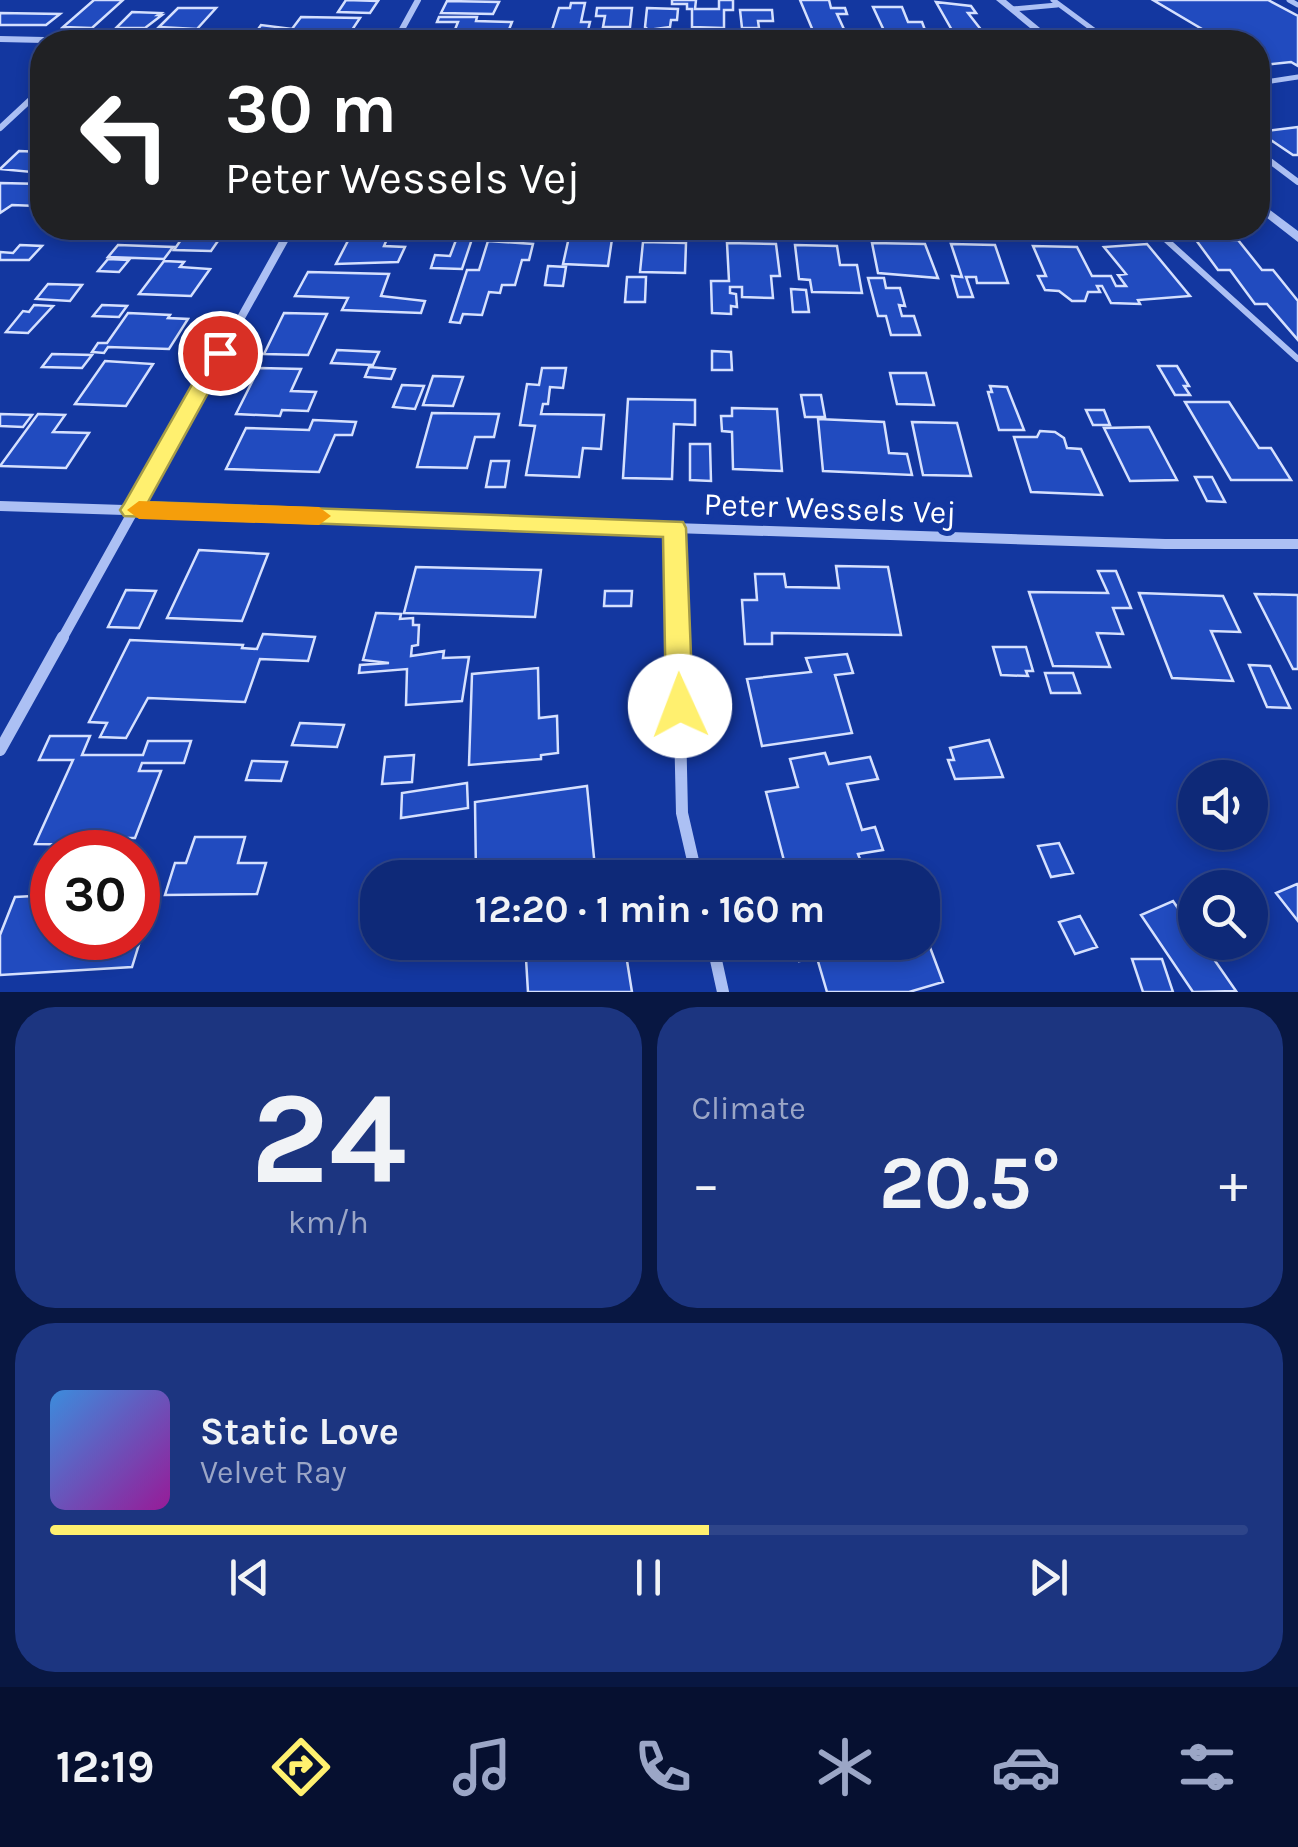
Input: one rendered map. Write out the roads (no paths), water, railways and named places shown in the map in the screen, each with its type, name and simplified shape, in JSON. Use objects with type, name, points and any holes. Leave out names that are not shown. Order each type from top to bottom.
[{"type":"street","points":[[402,30],[418,0]]},
{"type":"street","points":[[1000,0],[1037,30]]},
{"type":"street","points":[[0,39],[30,40]]},
{"type":"street","points":[[0,128],[30,100]]},
{"type":"street","points":[[1270,216],[1298,238]]},
{"type":"street","points":[[0,750],[284,240]]},
{"type":"street","name":"Peter Wessels Vej","points":[[0,506],[1164,544],[1298,544]]},
{"type":"street","points":[[674,528],[682,813],[693,860]]},
{"type":"street","points":[[716,960],[723,992]]},
{"type":"lane","points":[[1053,0],[1093,30]]},
{"type":"lane","points":[[1289,0],[1298,5]]},
{"type":"lane","points":[[1012,9],[1059,5]]},
{"type":"lane","points":[[1270,82],[1298,78]]},
{"type":"lane","points":[[1270,161],[1298,182]]},
{"type":"lane","points":[[1167,240],[1298,359]]}]
